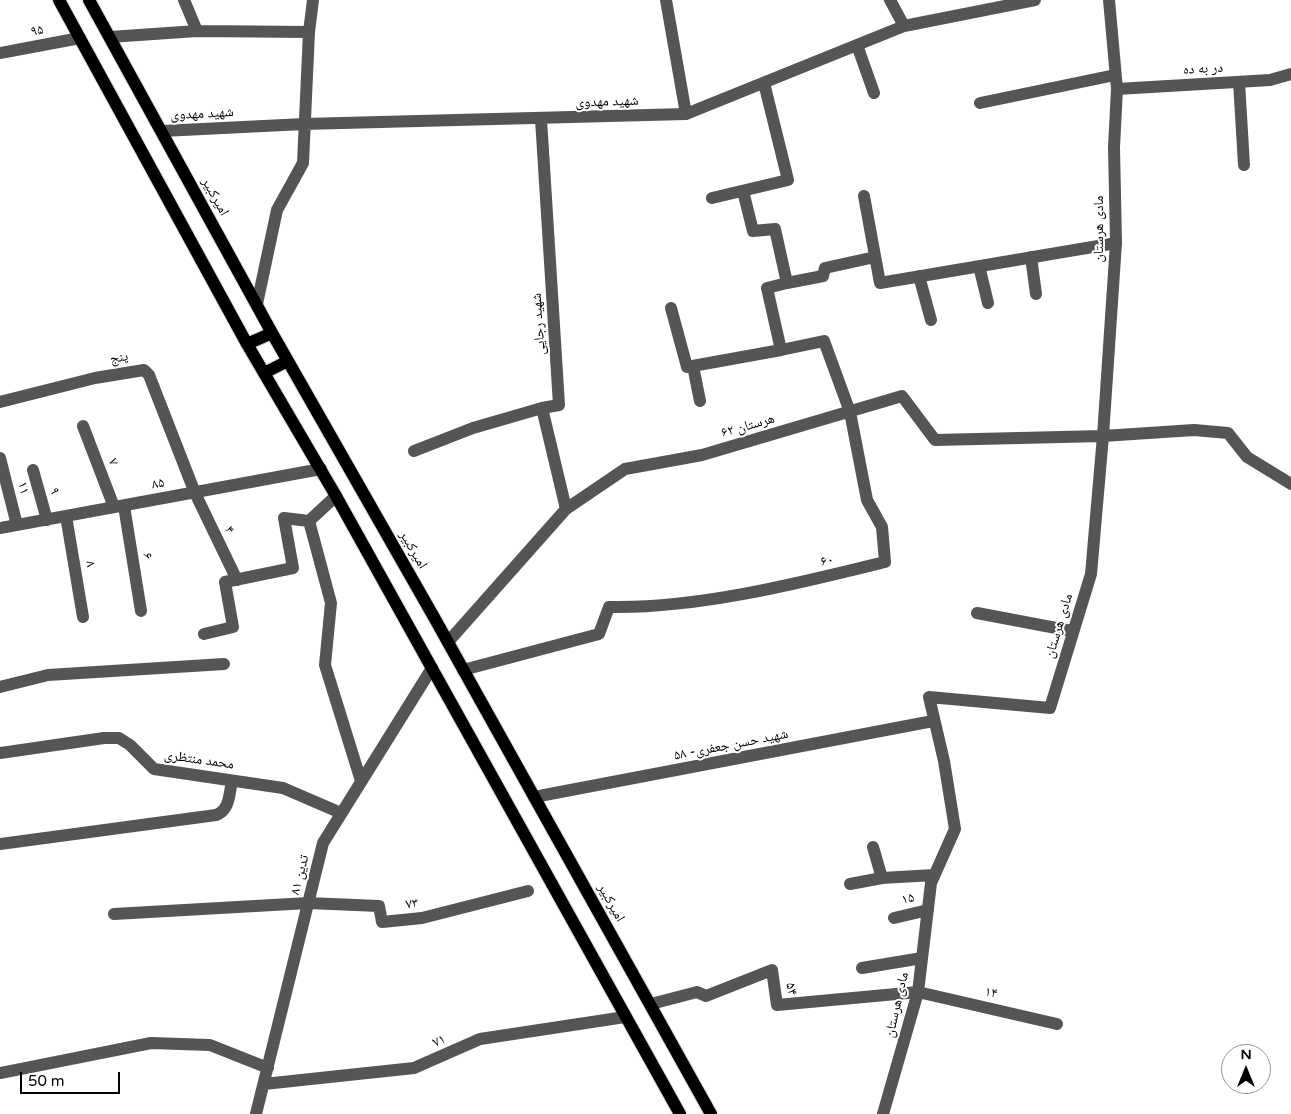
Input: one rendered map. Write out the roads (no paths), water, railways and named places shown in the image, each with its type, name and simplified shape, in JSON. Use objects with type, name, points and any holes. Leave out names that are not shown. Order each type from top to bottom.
[{"type":"main road","points":[[59,0],[247,344],[321,469],[680,1114]]},
{"type":"main road","name":"امیرکبیر","points":[[90,0],[272,333],[448,642],[711,1114]]},
{"type":"main road","points":[[247,344],[272,333]]},
{"type":"main road","points":[[264,373],[288,361]]},
{"type":"street","points":[[184,0],[197,31]]},
{"type":"street","points":[[257,304],[277,210],[302,163],[309,32],[313,0]]},
{"type":"street","points":[[666,0],[686,114]]},
{"type":"street","points":[[890,0],[904,26]]},
{"type":"street","name":"شهید مهدوی","points":[[162,131],[304,124],[686,114],[904,26],[1034,0]]},
{"type":"street","name":"مادی هرستان","points":[[883,1114],[918,992],[931,883],[955,829],[944,761],[933,721],[929,697],[1050,708],[1072,630],[1091,574],[1103,436],[1116,243],[1114,147],[1117,89],[1109,0]]},
{"type":"street","points":[[110,37],[197,31],[309,32]]},
{"type":"street","name":"۹۵","points":[[0,53],[80,38]]},
{"type":"street","points":[[857,45],[874,92]]},
{"type":"street","name":"در به ده","points":[[1117,89],[1270,80],[1291,74]]},
{"type":"street","points":[[980,103],[1115,75]]},
{"type":"street","points":[[1239,82],[1244,165]]},
{"type":"street","points":[[712,198],[788,180],[764,83]]},
{"type":"street","name":"شهید رجایی","points":[[541,119],[560,405],[542,408]]},
{"type":"street","points":[[743,191],[753,231],[776,229],[787,282]]},
{"type":"street","points":[[864,196],[880,283],[1116,243]]},
{"type":"street","points":[[671,308],[687,367],[781,350],[767,288],[787,282],[824,276],[825,268],[875,257]]},
{"type":"street","points":[[1031,257],[1036,294]]},
{"type":"street","points":[[979,266],[988,303]]},
{"type":"street","points":[[919,276],[931,320]]},
{"type":"street","name":"۶۰","points":[[463,670],[599,634],[609,607],[691,602],[804,582],[885,562],[882,527],[867,500],[850,412],[824,341],[781,350]]},
{"type":"street","points":[[693,366],[700,401]]},
{"type":"street","name":"پنج","points":[[0,402],[95,378],[144,370],[149,375],[194,493]]},
{"type":"street","name":"هرستان ۶۲","points":[[448,642],[566,509],[626,469],[702,455],[902,396],[935,440],[1103,436]]},
{"type":"street","points":[[414,451],[473,428],[542,408],[566,509]]},
{"type":"street","name":"۷","points":[[83,426],[119,507]]},
{"type":"street","points":[[1103,436],[1194,430],[1228,433],[1247,457],[1291,484]]},
{"type":"street","name":"۱۱","points":[[0,458],[17,525]]},
{"type":"street","name":"۸۵","points":[[0,528],[321,469]]},
{"type":"street","name":"۹","points":[[33,470],[47,520]]},
{"type":"street","name":"۴","points":[[194,493],[237,580]]},
{"type":"street","points":[[204,634],[233,627],[225,582],[293,568],[284,518],[309,521],[336,496]]},
{"type":"street","name":"۶","points":[[119,507],[140,611]]},
{"type":"street","name":"۸","points":[[66,516],[83,616]]},
{"type":"street","points":[[309,521],[331,603],[325,665],[362,781]]},
{"type":"street","points":[[977,613],[1072,630]]},
{"type":"street","points":[[0,687],[48,675],[224,664]]},
{"type":"street","name":"تدین ۸۱","points":[[256,1114],[323,843],[432,668]]},
{"type":"street","name":"شهید حسن جعفری- ۵۸","points":[[534,797],[933,721]]},
{"type":"street","name":"محمد منتظری","points":[[0,753],[104,738],[119,738],[130,745],[154,769],[283,788],[341,813]]},
{"type":"street","points":[[0,844],[216,815],[223,812],[227,807],[232,781]]},
{"type":"street","points":[[873,847],[882,878]]},
{"type":"street","points":[[850,884],[882,878],[934,875]]},
{"type":"street","name":"۷۳","points":[[308,902],[379,906],[382,922],[422,918],[528,891]]},
{"type":"street","points":[[114,914],[308,902]]},
{"type":"street","name":"۱۵","points":[[894,918],[928,910]]},
{"type":"street","points":[[862,968],[922,958]]},
{"type":"street","name":"۵۴","points":[[651,1004],[697,992],[706,996],[772,970],[777,1005],[918,992]]},
{"type":"street","name":"۱۴","points":[[918,992],[1057,1024]]},
{"type":"street","name":"۷۱","points":[[264,1084],[414,1068],[480,1040],[626,1017]]},
{"type":"street","points":[[0,1073],[151,1043],[210,1045],[268,1068]]}]
